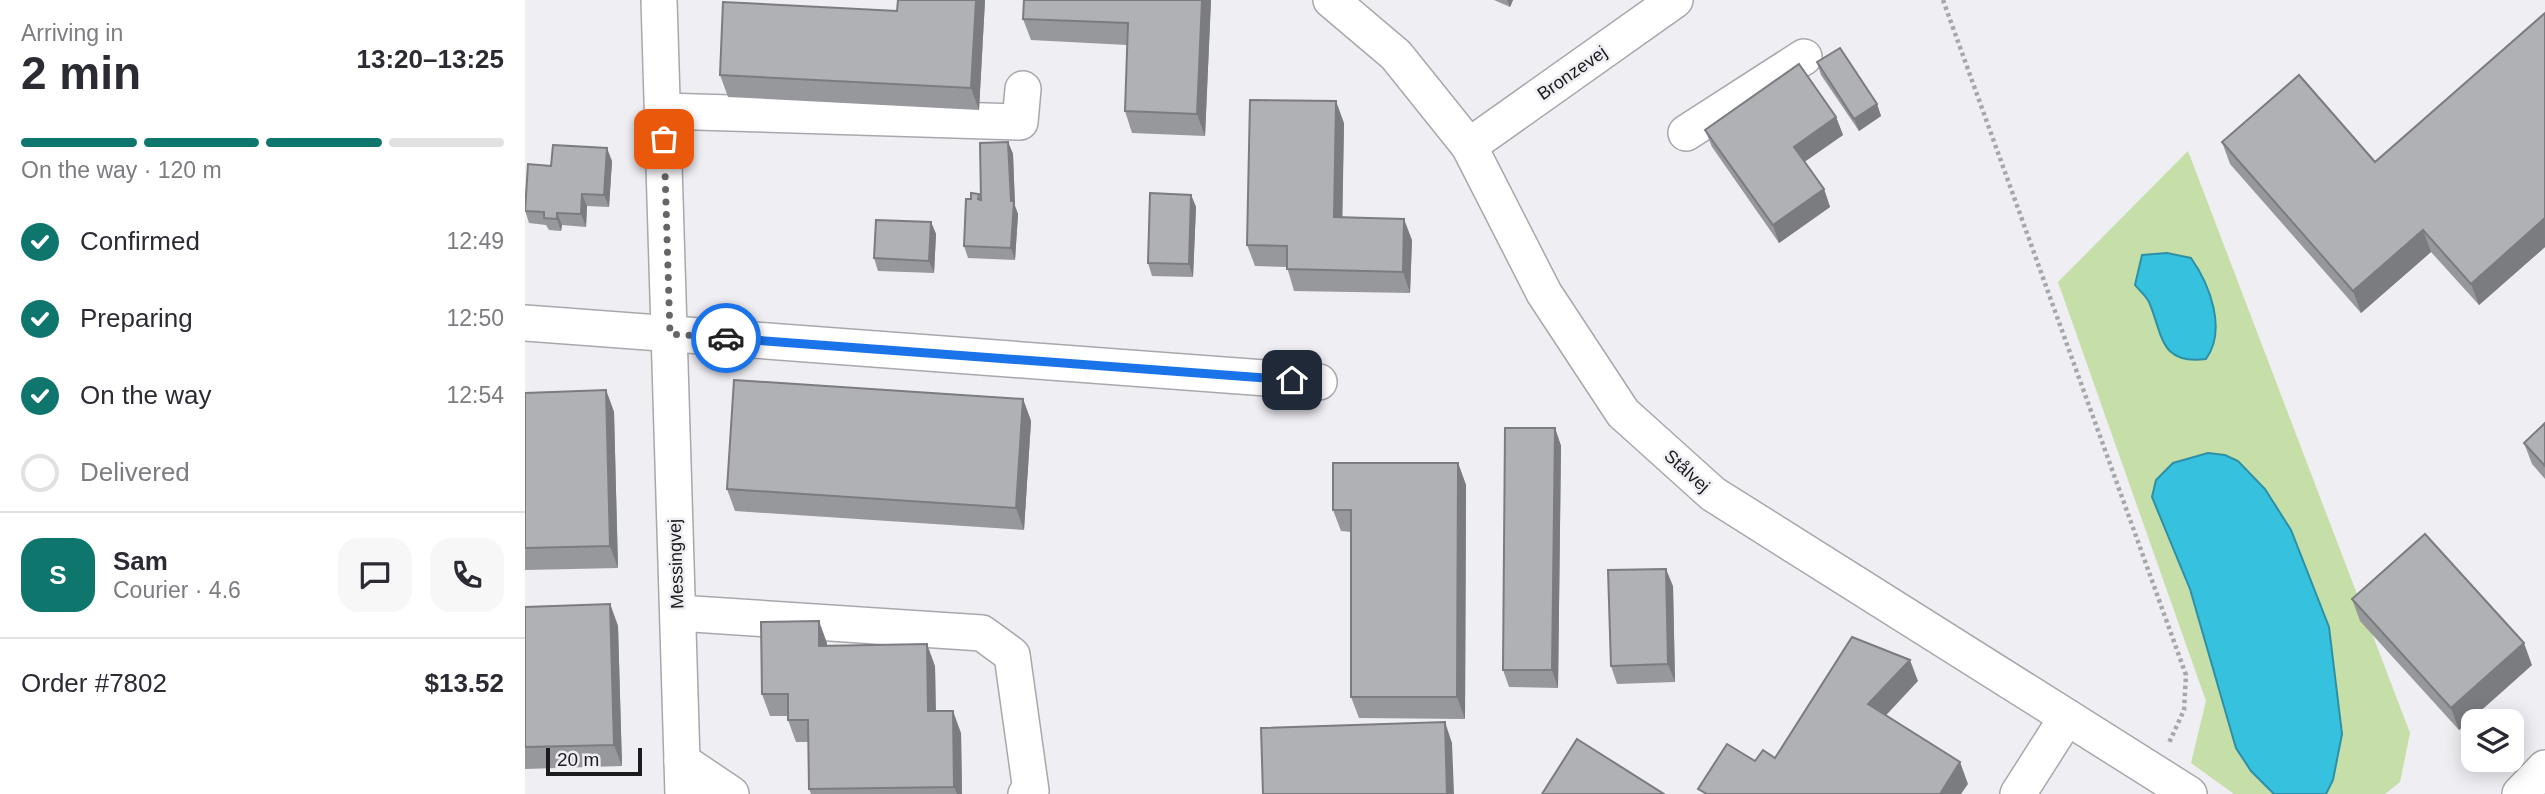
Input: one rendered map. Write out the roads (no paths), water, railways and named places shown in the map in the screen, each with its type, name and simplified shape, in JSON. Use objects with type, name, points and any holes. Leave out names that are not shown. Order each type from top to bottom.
[{"type":"street","name":"Messingvej","points":[[659,0],[683,777]]},
{"type":"street","name":"Stålvej","points":[[1331,0],[1396,55],[1469,146],[1543,293],[1623,413],[1713,494],[2189,794]]},
{"type":"street","name":"Bronzevej","points":[[1469,146],[1675,0]]},
{"type":"street","points":[[1686,134],[1804,57]]},
{"type":"street","points":[[663,111],[1020,122],[1023,89]]},
{"type":"street","points":[[525,323],[1319,382]]},
{"type":"street","points":[[678,613],[982,633],[1012,655],[1031,791],[1026,794]]},
{"type":"street","points":[[2018,794],[2067,717]]},
{"type":"street","points":[[2520,794],[2545,768]]},
{"type":"street","points":[[683,777],[731,794]]},
{"type":"water","points":[[2167,253],[2191,258],[2210,294],[2215,335],[2206,359],[2191,360],[2171,352],[2161,336],[2149,302],[2135,285],[2142,255]]},
{"type":"water","points":[[2208,453],[2225,455],[2238,461],[2265,489],[2291,530],[2329,627],[2342,734],[2333,780],[2326,794],[2274,794],[2251,771],[2236,748],[2190,589],[2152,497],[2156,480],[2173,463]]}]
